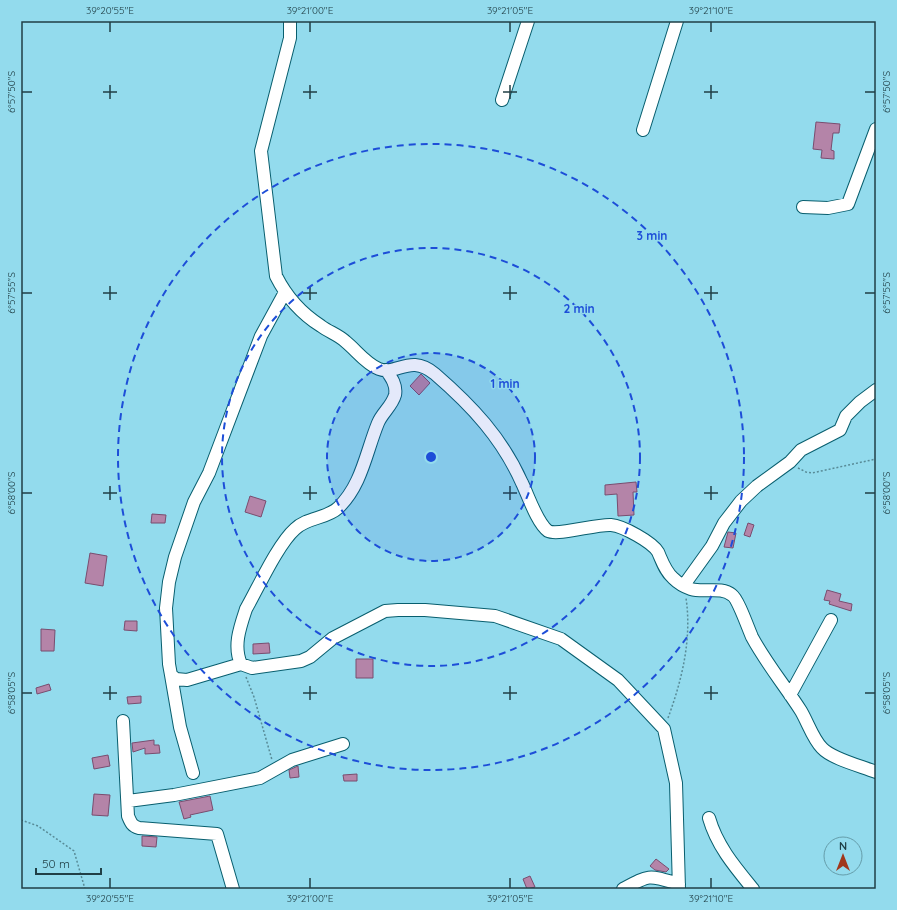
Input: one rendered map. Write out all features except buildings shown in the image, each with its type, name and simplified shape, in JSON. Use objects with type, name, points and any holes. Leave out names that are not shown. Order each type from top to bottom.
[{"type":"street","points":[[290,21],[290,38],[261,151],[276,276],[284,292],[320,326],[345,340],[366,360],[379,369],[386,370],[408,365],[420,365],[432,372],[472,408],[512,459],[537,516],[547,530],[555,533],[589,526],[618,527],[642,538],[656,550],[671,577],[684,585],[692,589],[724,591],[735,597],[744,621],[762,656],[790,695],[823,750],[876,772]]},
{"type":"street","points":[[502,100],[528,21]]},
{"type":"street","points":[[643,130],[677,21]]},
{"type":"street","points":[[803,207],[828,208],[848,204],[876,130]]},
{"type":"street","points":[[193,773],[180,727],[169,664],[166,608],[169,582],[175,557],[194,502],[209,473],[248,365],[284,292]]},
{"type":"street","points":[[241,664],[236,654],[246,609],[284,542],[295,528],[304,522],[330,513],[338,508],[360,474],[378,424],[395,394],[394,384],[386,370]]},
{"type":"street","points":[[684,585],[712,546],[724,523],[741,501],[757,486],[790,462],[805,448],[840,430],[846,416],[860,402],[876,390]]},
{"type":"street","points":[[171,675],[176,679],[187,680],[241,664],[252,668],[301,661],[310,657],[333,638],[385,611],[425,610],[495,616],[561,639],[618,680],[664,729],[672,758],[676,783],[679,886],[652,876],[646,877],[623,889]]},
{"type":"street","points":[[790,695],[832,620]]},
{"type":"street","points":[[123,721],[128,816],[134,826],[217,834],[233,889]]},
{"type":"street","points":[[128,801],[216,788],[260,778],[298,757],[344,744]]},
{"type":"street","points":[[709,818],[712,831],[721,848],[754,889]]},
{"type":"path","points":[[790,462],[800,470],[812,473],[876,459]]},
{"type":"path","points":[[664,729],[678,692],[684,668],[688,617],[684,585]]},
{"type":"path","points":[[241,664],[254,697],[266,737],[273,772]]},
{"type":"path","points":[[21,820],[38,826],[74,851],[85,889]]}]
